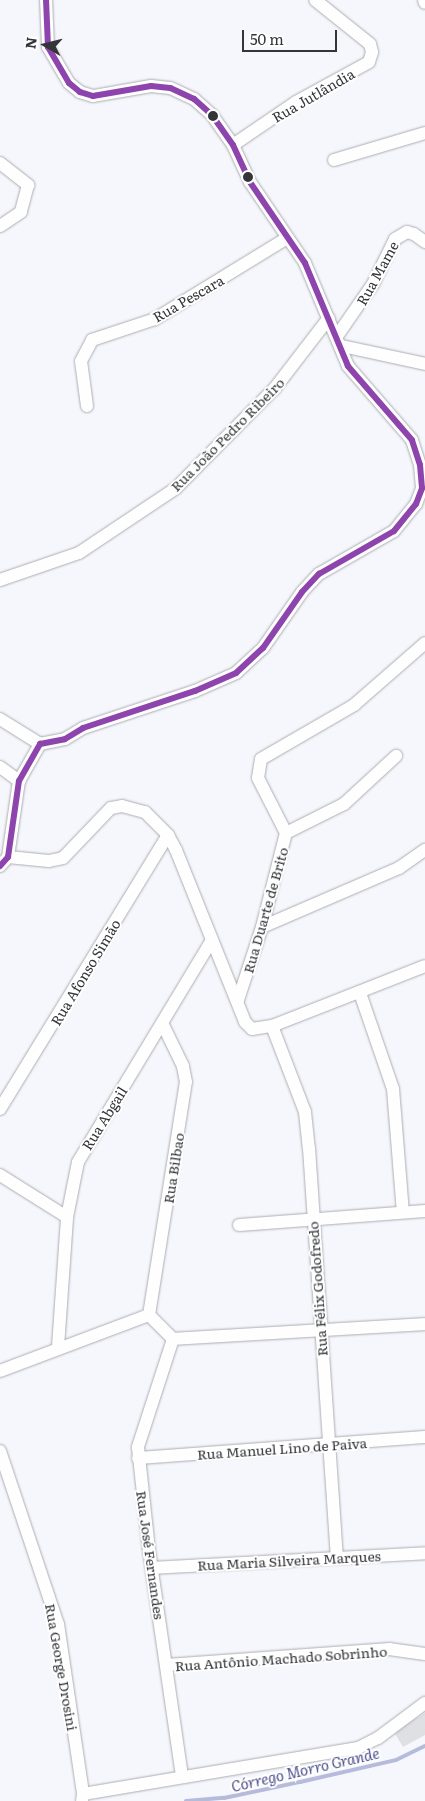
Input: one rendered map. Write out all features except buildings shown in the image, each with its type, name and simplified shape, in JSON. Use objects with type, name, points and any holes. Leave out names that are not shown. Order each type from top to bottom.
[{"type":"street","points":[[0,719],[40,744],[65,739],[83,728],[195,691],[236,673],[262,648],[302,592],[319,574],[394,531],[404,521],[422,488],[420,465],[412,440],[360,383],[348,366],[340,341],[328,318],[305,263],[250,182],[233,145],[212,115],[184,92],[151,86],[93,96],[80,92],[69,83],[48,47],[46,0]]},
{"type":"street","name":"Rua Jutlândia","points":[[233,145],[296,102],[369,62],[372,52],[370,44],[315,0]]},
{"type":"street","points":[[334,160],[425,133]]},
{"type":"street","points":[[0,163],[28,185],[28,195],[20,212],[0,226]]},
{"type":"street","name":"Rua Mame","points":[[340,341],[373,284],[395,239],[406,232],[414,234],[425,242]]},
{"type":"street","name":"Rua Pescara","points":[[88,406],[81,361],[92,340],[155,319],[287,238]]},
{"type":"street","name":"Rua João Pedro Ribeiro","points":[[0,580],[79,553],[176,488],[275,388],[328,318]]},
{"type":"street","points":[[340,341],[425,364]]},
{"type":"street","name":"Rua Duarte de Brito","points":[[238,1000],[262,927],[286,833],[258,778],[261,759],[354,705],[425,644]]},
{"type":"street","points":[[40,744],[19,781],[4,862],[49,861],[63,858],[103,814],[122,806],[145,812],[168,835],[248,1027],[272,1026],[425,966]]},
{"type":"street","points":[[286,833],[344,804],[396,756]]},
{"type":"street","points":[[0,767],[19,781]]},
{"type":"street","name":"Rua Afonso Simão","points":[[0,1109],[168,835]]},
{"type":"street","points":[[262,927],[400,868],[425,850]]},
{"type":"street","name":"Rua Abgail","points":[[58,1347],[67,1217],[73,1178],[84,1147],[162,1025],[212,940]]},
{"type":"street","points":[[360,992],[392,1089],[403,1212]]},
{"type":"street","name":"Rua Bilbao","points":[[149,1315],[186,1082],[183,1066],[162,1025]]},
{"type":"street","name":"Rua Félix Godofredo","points":[[272,1026],[305,1112],[319,1331],[337,1557]]},
{"type":"street","points":[[0,1175],[67,1217]]},
{"type":"street","points":[[238,1225],[312,1217],[425,1211]]},
{"type":"street","points":[[0,1372],[58,1347],[149,1315],[173,1339],[425,1324]]},
{"type":"street","name":"Rua José Fernandes","points":[[173,1339],[138,1447],[138,1458],[182,1776]]},
{"type":"street","name":"Rua Manuel Lino de Paiva","points":[[138,1458],[425,1437]]},
{"type":"street","name":"Rua George Drosini","points":[[0,1451],[58,1624],[82,1797]]},
{"type":"street","name":"Rua Maria Silveira Marques","points":[[152,1568],[425,1553]]},
{"type":"street","name":"Rua Antônio Machado Sobrinho","points":[[167,1665],[388,1650],[425,1654]]},
{"type":"street","points":[[82,1797],[182,1776],[358,1748],[378,1738],[425,1703]]},
{"type":"waterway","name":"Córrego Morro Grande","points":[[186,1801],[224,1798],[396,1760],[425,1746]]},
{"type":"transit line","points":[[0,866],[8,857],[19,781],[40,744],[65,739],[83,728],[195,691],[236,673],[263,648],[302,592],[319,574],[394,531],[416,504],[422,488],[420,465],[412,440],[348,366],[305,263],[250,182],[233,145],[212,115],[194,99],[170,88],[151,86],[93,96],[80,92],[69,83],[48,47],[46,0]]}]
